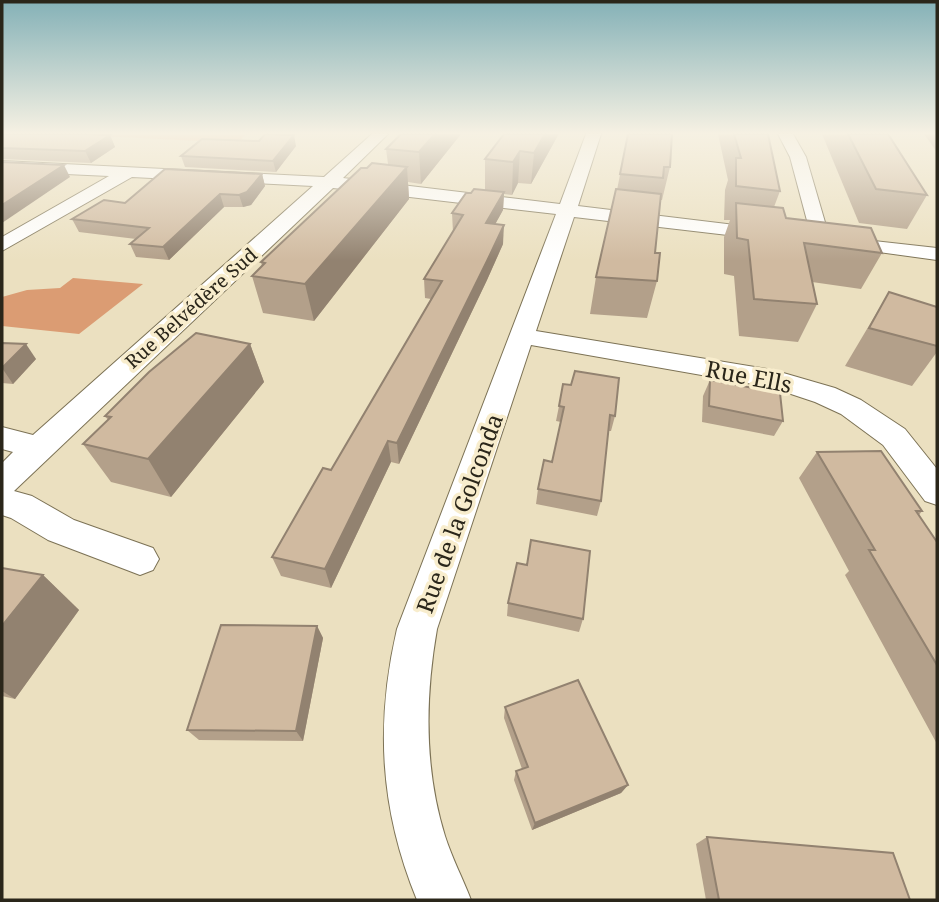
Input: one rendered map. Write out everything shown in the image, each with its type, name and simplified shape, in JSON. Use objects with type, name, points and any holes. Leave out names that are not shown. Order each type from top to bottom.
[{"type":"street","points":[[2,245],[123,176]]},
{"type":"street","points":[[211,176],[329,182],[937,254]]},
{"type":"street","name":"Rue Belvédère Sud","points":[[2,482],[335,176]]},
{"type":"street","name":"Rue de la Golconda","points":[[444,900],[416,824],[405,768],[403,717],[408,670],[417,629],[579,176]]},
{"type":"street","points":[[804,176],[820,239]]},
{"type":"street","name":"Rue Ells","points":[[522,336],[773,379],[825,395],[851,407],[894,437],[937,492]]},
{"type":"street","points":[[2,438],[37,448]]},
{"type":"street","points":[[2,502],[20,506],[61,530],[140,559]]},
{"type":"shaded area","points":[[73,278],[143,284],[79,334],[2,326],[2,297],[27,290],[60,288]]},
{"type":"building","points":[[2,176],[47,176],[2,205]]},
{"type":"building","points":[[157,176],[260,176],[247,192],[239,195],[220,194],[163,247],[130,244],[149,228],[72,219],[104,200],[125,203]]},
{"type":"building","points":[[352,176],[399,176],[305,284],[252,276],[265,263],[261,262]]},
{"type":"building","points":[[736,176],[777,176],[780,191],[736,186]]},
{"type":"building","points":[[869,176],[915,176],[927,195],[876,189]]},
{"type":"building","points":[[474,189],[504,192],[486,223],[504,225],[397,443],[388,441],[325,569],[272,557],[323,468],[331,470],[442,281],[424,279],[463,215],[452,213],[466,193],[471,193]]},
{"type":"building","points":[[616,189],[661,194],[655,253],[660,253],[657,281],[596,277]]},
{"type":"building","points":[[736,203],[783,208],[786,218],[871,228],[882,253],[804,243],[817,304],[754,299],[748,240],[737,238]]},
{"type":"building","points":[[889,292],[937,307],[937,346],[869,328]]},
{"type":"building","points":[[196,333],[250,344],[148,459],[83,444],[111,417],[105,416],[149,372]]},
{"type":"building","points":[[2,343],[26,344],[2,368]]},
{"type":"building","points":[[575,371],[619,378],[615,416],[610,415],[601,501],[538,489],[544,460],[552,462],[564,407],[559,406],[563,384],[571,385]]},
{"type":"building","points":[[710,380],[780,393],[783,421],[709,406]]},
{"type":"building","points":[[881,451],[922,511],[916,511],[937,542],[937,665],[869,550],[875,550],[817,452]]},
{"type":"building","points":[[531,540],[590,551],[583,619],[508,603],[517,563],[527,565]]},
{"type":"building","points":[[2,568],[43,575],[2,626]]},
{"type":"building","points":[[221,625],[317,626],[296,731],[187,730]]},
{"type":"building","points":[[578,680],[628,785],[535,823],[516,771],[528,767],[505,707]]},
{"type":"building","points":[[707,837],[893,853],[910,900],[719,900]]}]
